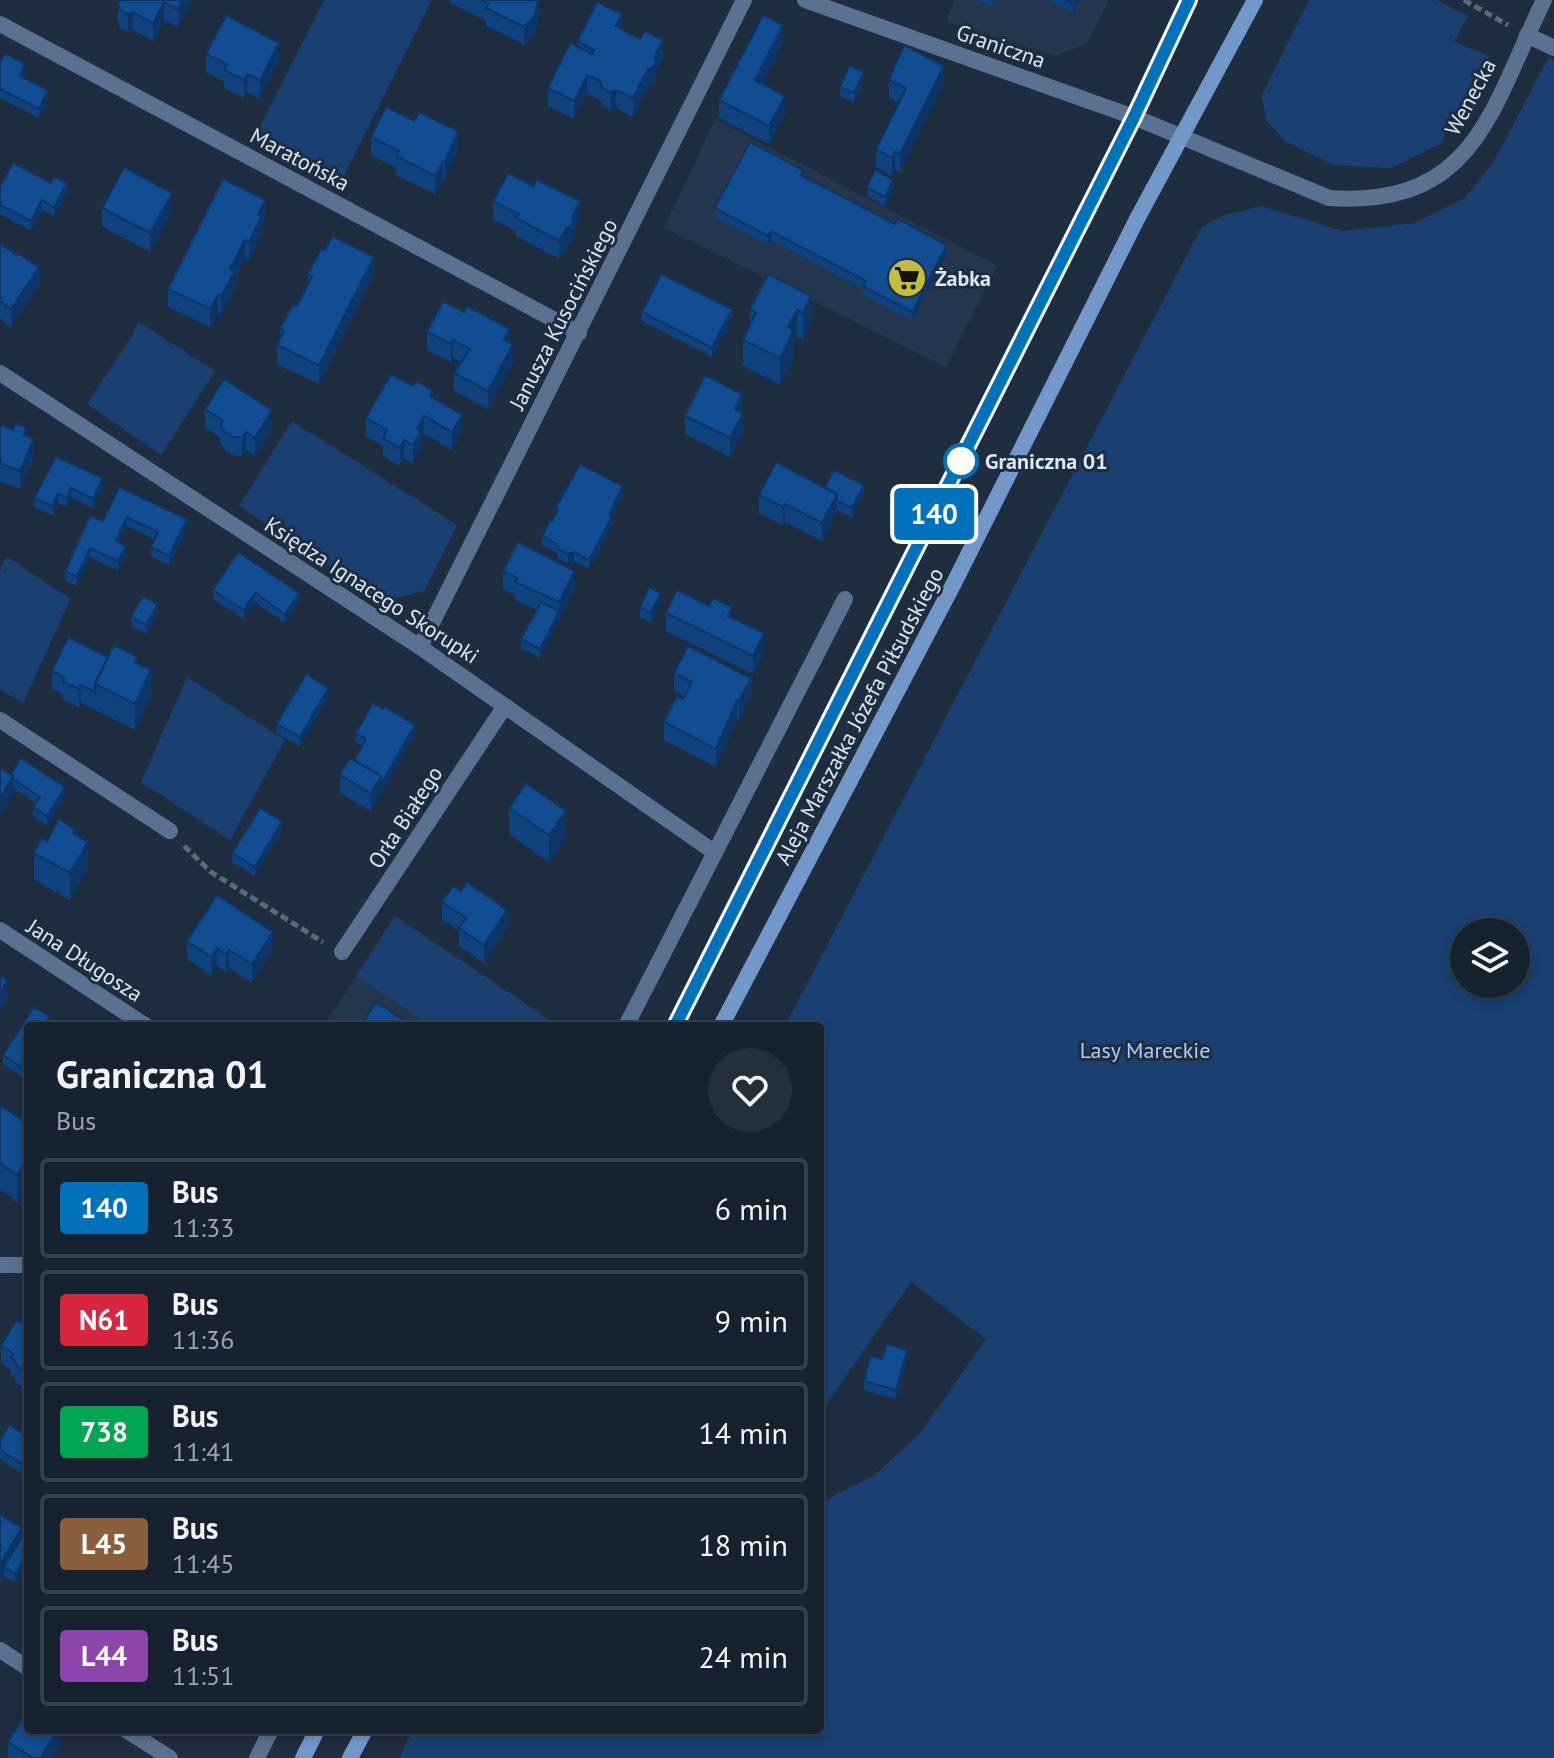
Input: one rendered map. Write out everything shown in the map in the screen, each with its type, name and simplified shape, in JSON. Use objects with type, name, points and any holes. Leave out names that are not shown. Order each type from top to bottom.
[{"type":"main road","name":"Aleja Marszałka Józefa Piłsudskiego","points":[[677,1022],[1134,117],[1189,0]]},
{"type":"main road","name":"Aleja Marszałka Józefa Piłsudskiego","points":[[723,1022],[947,597],[1181,136],[1255,0]]},
{"type":"main road","points":[[303,1758],[315,1734]]},
{"type":"main road","points":[[350,1758],[363,1734]]},
{"type":"street","name":"Janusza Kusocińskiego","points":[[420,647],[744,0]]},
{"type":"street","name":"Graniczna","points":[[805,0],[1181,136]]},
{"type":"street","name":"Wenecka","points":[[1181,136],[1329,198],[1359,200],[1413,189],[1436,179],[1462,157],[1479,136],[1544,0]]},
{"type":"street","name":"Maratońska","points":[[0,24],[579,333]]},
{"type":"street","points":[[1527,35],[1554,48]]},
{"type":"street","name":"Księdza Ignacego Skorupki","points":[[0,373],[420,647],[714,852]]},
{"type":"street","points":[[628,1022],[845,599]]},
{"type":"street","name":"Orła Białego","points":[[342,952],[505,706]]},
{"type":"street","points":[[0,720],[170,831]]},
{"type":"street","name":"Jana Długosza","points":[[0,930],[140,1022]]},
{"type":"street","points":[[0,1265],[24,1265]]},
{"type":"street","points":[[0,1650],[24,1665]]},
{"type":"street","points":[[132,1734],[170,1758]]},
{"type":"street","points":[[257,1758],[269,1734]]},
{"type":"path","points":[[1464,0],[1527,35]]},
{"type":"path","points":[[170,831],[211,872],[342,952]]},
{"type":"shaded area","points":[[955,0],[1109,0],[1087,43],[1056,56],[946,22]]},
{"type":"shaded area","points":[[715,119],[997,266],[946,367],[664,228]]},
{"type":"shaded area","points":[[356,976],[425,1022],[327,1022]]},
{"type":"green space","points":[[324,0],[432,0],[341,182],[255,137]]},
{"type":"green space","points":[[1309,0],[1437,0],[1468,16],[1454,41],[1490,57],[1441,143],[1391,168],[1333,165],[1286,142],[1266,120],[1262,95]]},
{"type":"green space","name":"Lasy Mareckie","points":[[1549,57],[1554,60],[1554,1758],[399,1758],[411,1734],[824,1734],[824,1501],[876,1474],[921,1432],[986,1339],[911,1282],[824,1408],[824,1022],[787,1022],[1201,228],[1222,216],[1261,206],[1343,231],[1414,223],[1464,199],[1493,163]]},
{"type":"green space","points":[[138,321],[215,371],[161,455],[87,404],[132,336]]},
{"type":"green space","points":[[292,421],[457,525],[424,591],[382,601],[239,506]]},
{"type":"green space","points":[[6,556],[70,599],[23,704],[0,689],[0,571]]},
{"type":"green space","points":[[187,677],[285,740],[230,840],[141,782]]},
{"type":"green space","points":[[395,916],[553,1022],[425,1022],[356,976]]},
{"type":"building","points":[[119,0],[183,0],[178,9],[164,2],[153,23],[133,12],[128,14],[120,10]]},
{"type":"building","points":[[481,0],[538,0],[535,16],[524,27],[486,8],[488,4]]},
{"type":"building","points":[[597,2],[622,14],[616,26],[640,39],[645,31],[663,40],[655,56],[656,65],[648,69],[633,98],[616,90],[610,92],[602,87],[600,81],[587,75],[574,101],[548,88],[570,43],[592,54],[594,50],[577,41]]},
{"type":"building","points":[[226,15],[279,43],[260,80],[247,74],[244,80],[224,70],[227,64],[206,54]]},
{"type":"building","points":[[763,15],[783,25],[755,80],[785,96],[769,126],[719,100]]},
{"type":"building","points":[[904,45],[944,66],[900,154],[895,152],[892,158],[876,149],[906,88],[889,80]]},
{"type":"building","points":[[5,53],[25,64],[20,76],[48,90],[39,109],[0,89],[0,62]]},
{"type":"building","points":[[849,66],[864,72],[854,93],[840,87]]},
{"type":"building","points":[[386,107],[414,121],[419,112],[458,131],[445,162],[435,176],[396,156],[399,151],[371,137]]},
{"type":"building","points":[[750,142],[803,170],[801,175],[895,224],[898,219],[947,245],[912,312],[863,286],[866,281],[771,231],[768,236],[715,208]]},
{"type":"building","points":[[13,163],[51,183],[54,177],[67,183],[54,207],[42,200],[31,221],[0,205],[0,186]]},
{"type":"building","points":[[124,167],[172,193],[150,233],[102,208]]},
{"type":"building","points":[[875,170],[893,180],[885,197],[867,187]]},
{"type":"building","points":[[508,173],[533,186],[537,180],[580,201],[573,214],[572,226],[566,229],[559,241],[516,218],[519,214],[493,201]]},
{"type":"building","points":[[223,179],[266,200],[249,242],[245,240],[230,269],[235,271],[221,297],[218,295],[210,309],[168,289]]},
{"type":"building","points":[[332,236],[374,257],[319,366],[277,345],[284,331],[280,329],[293,304],[297,306],[312,276],[308,274]]},
{"type":"building","points":[[0,243],[39,267],[11,309],[0,301]]},
{"type":"building","points":[[661,274],[732,309],[712,348],[642,312]]},
{"type":"building","points":[[768,274],[811,296],[803,313],[797,310],[788,327],[794,330],[780,358],[743,340],[756,312],[750,310]]},
{"type":"building","points":[[443,301],[464,312],[467,306],[510,329],[504,340],[513,344],[488,391],[454,373],[470,349],[427,332]]},
{"type":"building","points":[[391,374],[413,386],[416,381],[433,391],[430,396],[462,415],[452,432],[424,416],[417,429],[421,432],[413,445],[404,440],[400,448],[383,438],[387,430],[366,418]]},
{"type":"building","points":[[705,375],[742,394],[735,409],[743,413],[730,438],[685,416]]},
{"type":"building","points":[[224,379],[272,410],[255,438],[246,432],[242,437],[233,437],[220,424],[223,421],[205,409]]},
{"type":"building","points":[[16,423],[27,428],[24,435],[34,439],[20,471],[0,463],[0,425],[13,430]]},
{"type":"building","points":[[56,457],[103,478],[93,499],[71,488],[67,498],[58,494],[53,506],[34,498]]},
{"type":"building","points":[[776,462],[837,494],[822,523],[759,495]]},
{"type":"building","points":[[580,464],[623,486],[609,515],[612,517],[589,560],[574,552],[568,554],[559,550],[557,544],[542,536]]},
{"type":"building","points":[[834,470],[864,485],[852,508],[837,501],[837,494],[825,487]]},
{"type":"building","points":[[119,487],[187,519],[169,556],[151,547],[158,532],[127,517],[116,541],[126,546],[118,561],[90,548],[77,577],[65,571],[90,516],[103,521]]},
{"type":"building","points":[[518,542],[575,571],[559,602],[515,582],[517,578],[503,571]]},
{"type":"building","points":[[238,552],[299,593],[285,614],[255,593],[244,610],[213,590]]},
{"type":"building","points":[[649,587],[661,593],[651,613],[640,608]]},
{"type":"building","points":[[677,590],[709,606],[713,598],[732,607],[728,616],[764,633],[753,656],[666,613]]},
{"type":"building","points":[[143,596],[158,604],[146,625],[131,617]]},
{"type":"building","points":[[541,602],[559,611],[540,649],[521,639]]},
{"type":"building","points":[[68,637],[108,657],[95,684],[95,692],[81,685],[79,689],[63,682],[65,678],[52,671]]},
{"type":"building","points":[[114,645],[138,657],[135,662],[151,670],[135,704],[95,684]]},
{"type":"building","points":[[688,646],[751,678],[737,700],[716,749],[664,722],[677,696],[683,699],[692,682],[674,673]]},
{"type":"building","points":[[306,674],[328,688],[300,737],[277,724]]},
{"type":"building","points":[[373,703],[415,725],[381,784],[381,776],[354,760],[366,739],[356,733]]},
{"type":"building","points":[[21,758],[65,787],[47,816],[33,807],[40,797],[13,779],[11,774]]},
{"type":"building","points":[[350,758],[381,776],[371,793],[340,775]]},
{"type":"building","points":[[0,768],[13,776],[0,798]]},
{"type":"building","points":[[526,783],[566,811],[549,835],[509,808]]},
{"type":"building","points":[[260,808],[282,821],[255,867],[232,853]]},
{"type":"building","points":[[59,819],[88,842],[70,873],[34,853],[42,838],[47,841]]},
{"type":"building","points":[[467,882],[507,910],[484,945],[459,928],[466,918],[442,902],[453,886],[461,891]]},
{"type":"building","points":[[217,895],[273,932],[252,964],[229,950],[226,954],[217,948],[211,957],[187,941]]},
{"type":"building","points":[[0,975],[8,980],[0,993]]},
{"type":"building","points":[[376,1002],[407,1022],[364,1022]]},
{"type":"building","points":[[34,1007],[49,1016],[49,1022],[24,1022]]},
{"type":"building","points":[[24,1022],[24,1068],[3,1055]]},
{"type":"building","points":[[0,1105],[24,1121],[24,1165],[17,1175],[0,1163]]},
{"type":"building","points":[[17,1320],[24,1324],[24,1371],[11,1358],[14,1354],[1,1345]]},
{"type":"building","points":[[887,1344],[907,1350],[896,1390],[864,1381],[870,1356],[882,1359]]},
{"type":"building","points":[[9,1425],[24,1434],[24,1457],[21,1463],[0,1450],[0,1441]]},
{"type":"building","points":[[0,1515],[22,1528],[0,1564]]},
{"type":"building","points":[[22,1537],[24,1559],[15,1574],[4,1567]]},
{"type":"building","points":[[24,1716],[24,1734],[55,1734],[40,1758],[33,1758],[8,1742]]},
{"type":"bus line","name":"140","points":[[677,1022],[1134,117],[1189,0]]},
{"type":"place","name":"Żabka","points":[[907,278]]},
{"type":"place","name":"Graniczna 01","points":[[961,461]]}]
